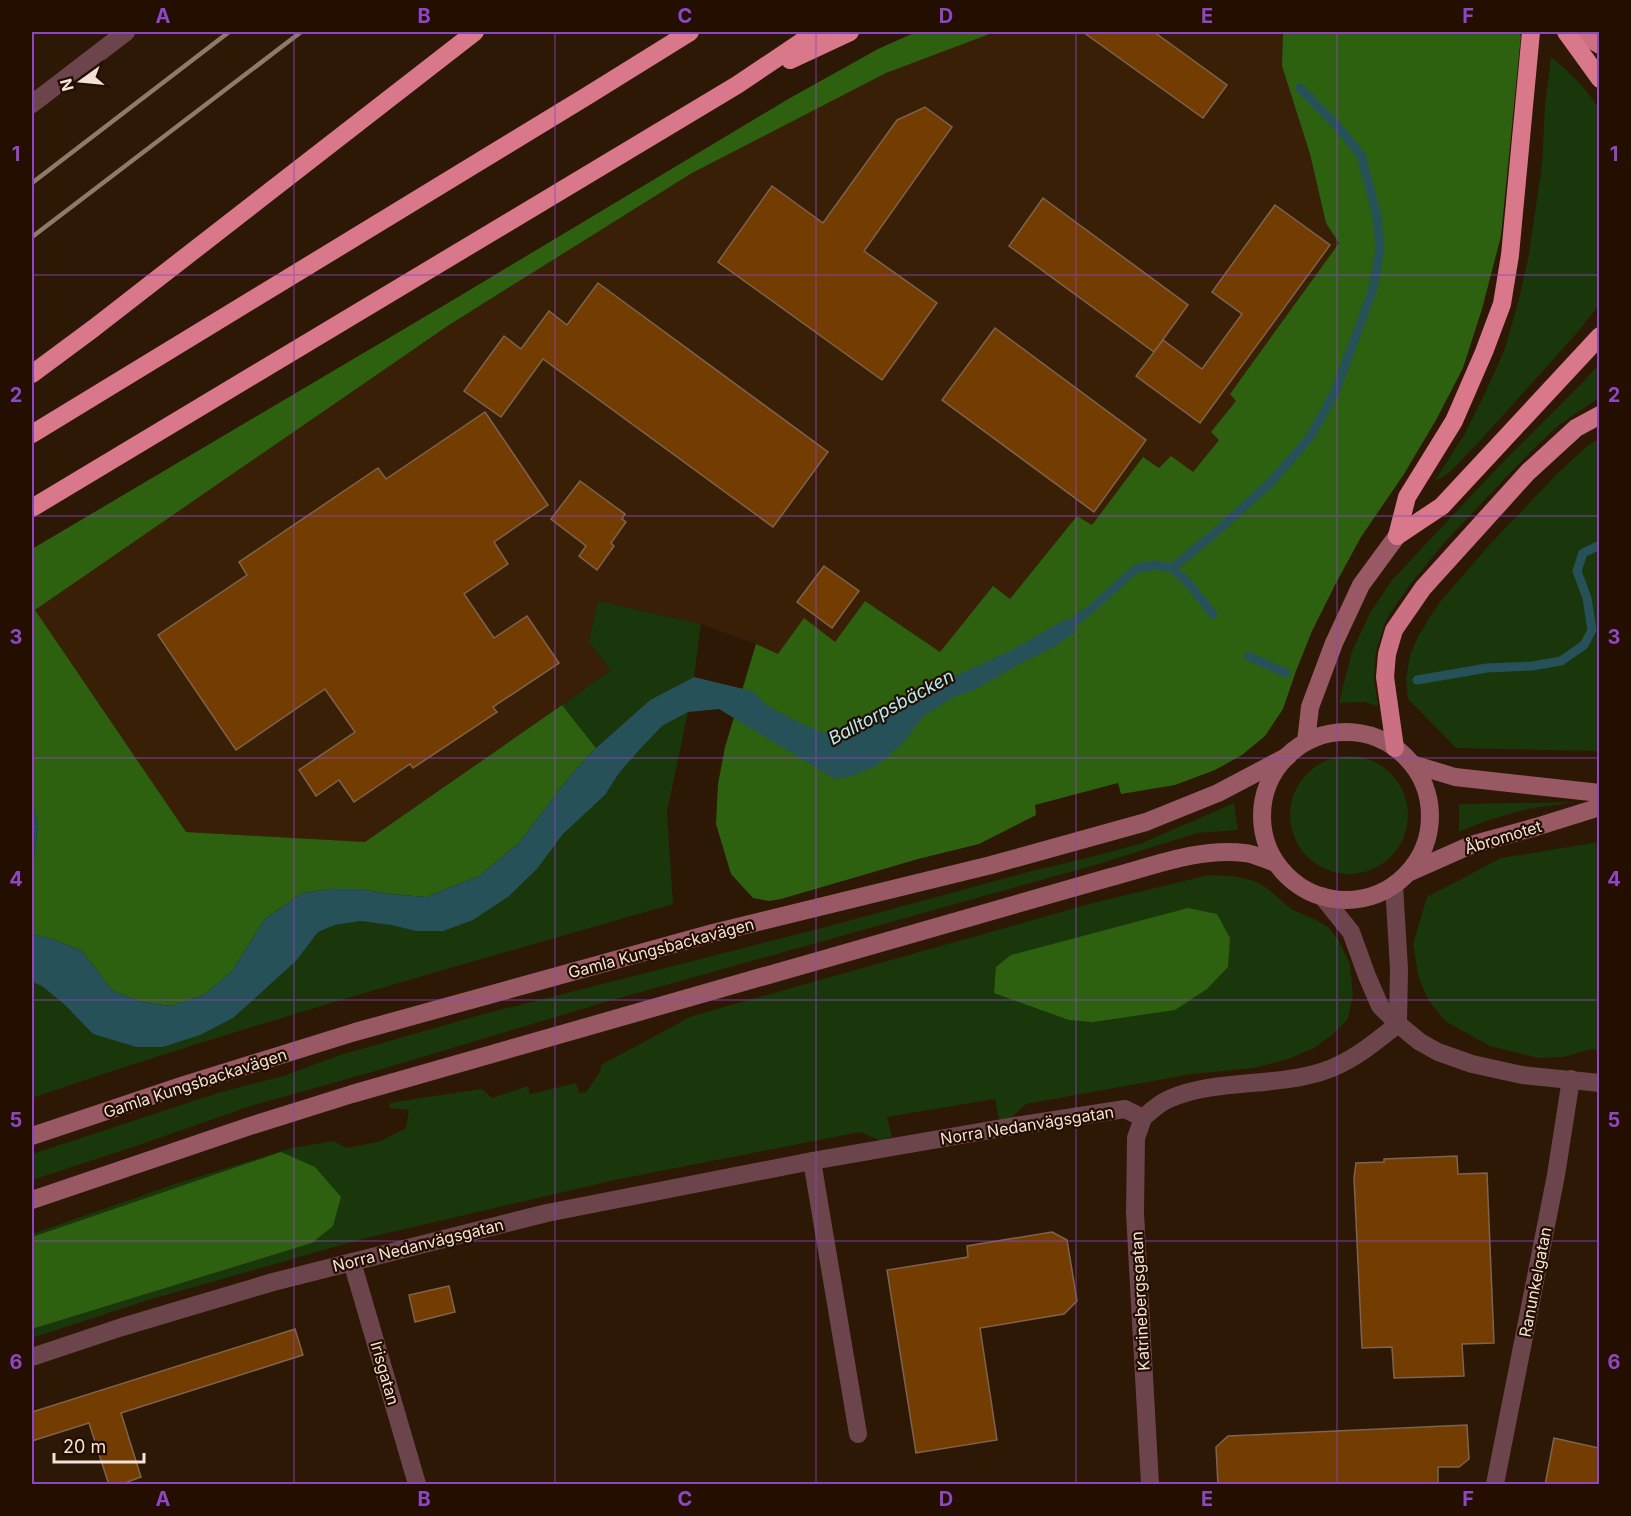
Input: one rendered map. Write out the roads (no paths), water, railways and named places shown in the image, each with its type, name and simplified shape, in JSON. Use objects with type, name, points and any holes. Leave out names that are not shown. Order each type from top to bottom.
[{"type":"highway","points":[[32,374],[475,32]]},
{"type":"highway","points":[[32,434],[690,32]]},
{"type":"highway","points":[[32,508],[737,85],[816,32]]},
{"type":"highway","points":[[737,85],[850,32]]},
{"type":"highway","points":[[1397,536],[1407,497],[1454,421],[1502,304],[1510,255],[1531,32]]},
{"type":"highway","points":[[1566,32],[1598,77]]},
{"type":"highway","points":[[1578,32],[1599,45]]},
{"type":"highway","points":[[1397,536],[1442,506],[1599,336]]},
{"type":"highway","points":[[1395,748],[1385,676],[1387,654],[1394,630],[1423,588],[1528,472],[1576,429],[1599,415]]},
{"type":"main road","points":[[1306,742],[1310,706],[1334,643],[1361,585],[1397,536]]},
{"type":"main road","name":"Åbromotet","points":[[1352,732],[1374,737],[1395,748],[1412,764],[1420,777],[1429,804],[1428,834],[1418,861],[1394,885],[1377,894],[1359,899],[1340,900],[1322,896],[1296,884],[1276,863],[1263,831],[1265,796],[1273,774],[1288,756],[1306,742],[1328,734],[1352,732]]},
{"type":"main road","name":"Gamla Kungsbackavägen","points":[[32,1136],[184,1085],[355,1032],[713,933],[991,865],[1146,822],[1218,793],[1288,756]]},
{"type":"main road","name":"Åbromotet","points":[[1412,764],[1455,777],[1599,793]]},
{"type":"main road","name":"Åbromotet","points":[[1408,873],[1471,845],[1599,807]]},
{"type":"main road","points":[[32,1200],[250,1126],[364,1091],[1181,858],[1220,852],[1247,853],[1276,863]]},
{"type":"street","points":[[32,104],[126,32]]},
{"type":"street","points":[[1394,885],[1399,969],[1398,1024]]},
{"type":"street","points":[[1322,896],[1351,932],[1366,976],[1380,1006],[1420,1042],[1438,1052],[1472,1064],[1522,1075],[1599,1083]]},
{"type":"street","points":[[1143,1118],[1167,1099],[1203,1088],[1281,1080],[1323,1071],[1347,1061],[1398,1024]]},
{"type":"street","name":"Ranunkelgatan","points":[[1495,1485],[1556,1175],[1571,1079]]},
{"type":"street","name":"Norra Nedanvägsgatan","points":[[32,1357],[273,1281],[547,1213],[812,1161],[1104,1112],[1125,1109],[1143,1118]]},
{"type":"street","name":"Katrinebergsgatan","points":[[1143,1118],[1136,1138],[1135,1213],[1150,1485]]},
{"type":"street","points":[[812,1161],[858,1434]]},
{"type":"street","name":"Irisgatan","points":[[352,1262],[417,1485]]},
{"type":"water","points":[[1066,619],[1077,631],[1054,647],[976,689],[952,698],[924,716],[903,743],[878,765],[852,776],[835,779],[719,709],[688,712],[662,726],[619,773],[605,795],[563,834],[537,869],[508,897],[473,920],[443,931],[416,931],[360,921],[335,925],[318,932],[296,961],[233,1018],[200,1035],[163,1047],[136,1047],[93,1034],[65,1005],[42,986],[32,982],[32,934],[82,951],[112,990],[141,1002],[171,1006],[204,995],[232,971],[265,919],[302,893],[331,889],[360,889],[426,897],[479,876],[519,843],[570,776],[596,748],[650,700],[694,677],[752,691],[768,706],[823,733],[869,720],[903,700],[1014,649]]},
{"type":"water","points":[[32,802],[38,826],[32,868]]},
{"type":"waterway","points":[[1172,568],[1271,482],[1310,437],[1336,390],[1373,289],[1380,248],[1377,216],[1361,155],[1339,128],[1300,88]]},
{"type":"waterway","name":"Balltorpsbäcken","points":[[1417,680],[1487,668],[1532,666],[1561,661],[1584,645],[1592,630],[1587,598],[1577,571],[1583,553],[1600,545]]},
{"type":"waterway","name":"Balltorpsbäcken","points":[[1063,630],[1138,568],[1156,565],[1172,568],[1190,585],[1213,614]]},
{"type":"waterway","name":"Balltorpsbäcken","points":[[1248,656],[1286,673]]},
{"type":"railway","points":[[32,183],[229,32]]},
{"type":"railway","points":[[32,237],[301,32]]}]
